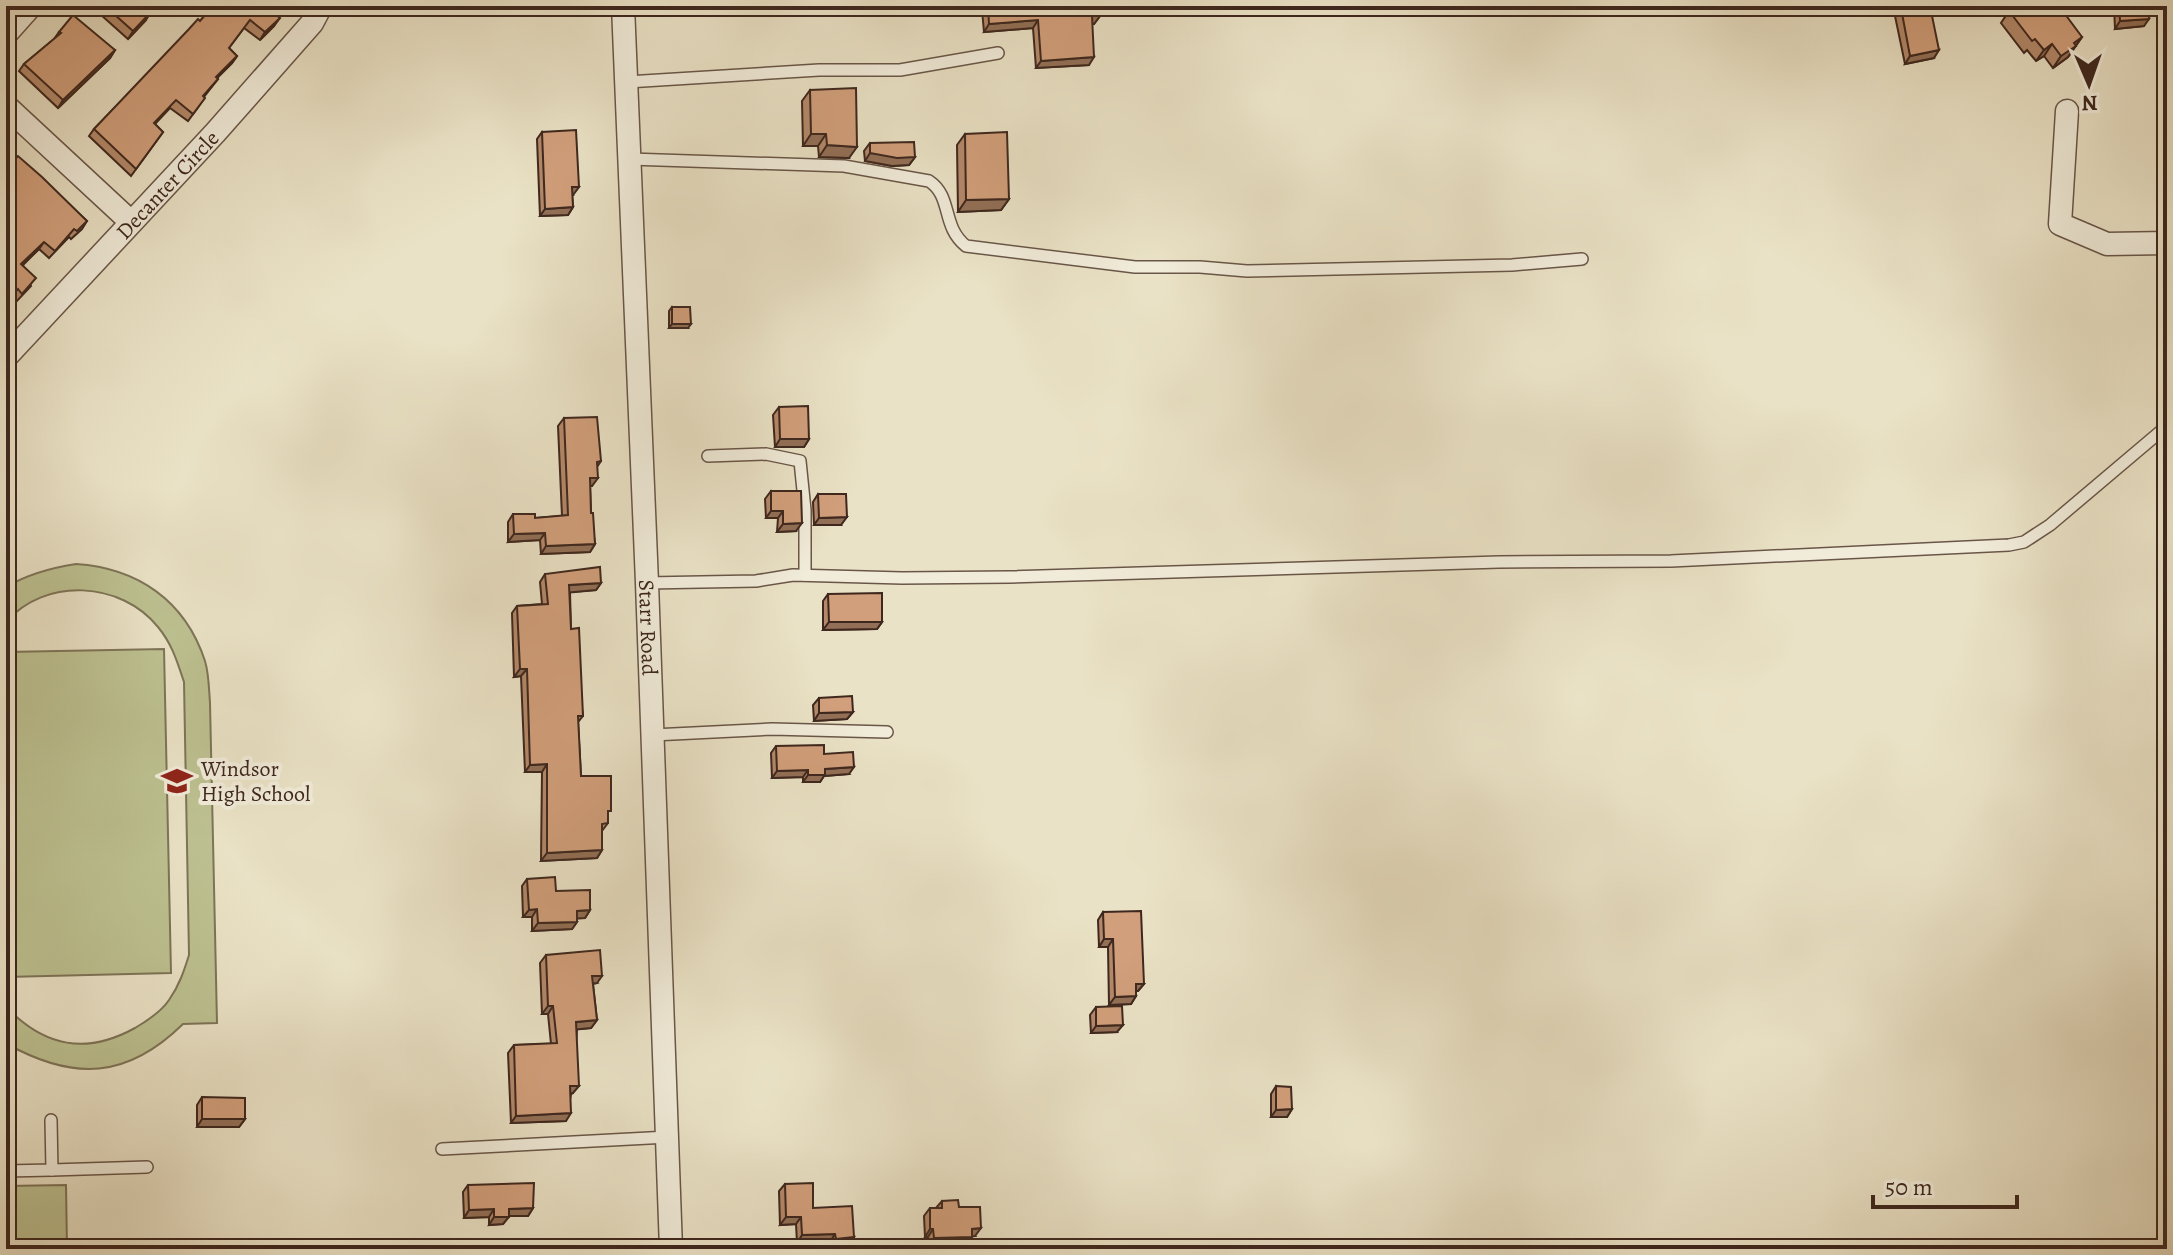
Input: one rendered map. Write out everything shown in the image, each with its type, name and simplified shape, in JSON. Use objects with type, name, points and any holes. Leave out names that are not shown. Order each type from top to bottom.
[{"type":"street","points":[[6,34],[31,6]]},
{"type":"street","name":"Decanter Circle","points":[[6,357],[215,133],[312,23],[321,6]]},
{"type":"street","name":"Starr Road","points":[[623,6],[671,1249]]},
{"type":"street","points":[[6,106],[131,222]]},
{"type":"street","points":[[2067,111],[2060,224],[2107,244],[2167,243]]},
{"type":"lane","points":[[627,82],[819,70],[900,70],[998,53]]},
{"type":"lane","points":[[630,159],[844,166],[929,181],[938,187],[954,237],[966,246],[1105,264],[1247,271],[1512,265],[1582,259]]},
{"type":"lane","points":[[647,583],[756,581],[805,575],[1010,577],[1468,563],[1671,561],[2009,545],[2024,542],[2050,525],[2167,426]]},
{"type":"lane","points":[[708,456],[766,454],[800,461],[805,510],[805,575]]},
{"type":"lane","points":[[653,735],[772,729],[887,732]]},
{"type":"lane","points":[[51,1120],[52,1170]]},
{"type":"lane","points":[[442,1149],[668,1137]]},
{"type":"lane","points":[[6,1171],[147,1167]]},
{"type":"green space","points":[[76,564],[119,572],[138,580],[171,605],[196,639],[205,661],[210,703],[217,1023],[183,1024],[141,1056],[99,1068],[55,1064],[7,1044],[6,1007],[36,1031],[67,1043],[83,1044],[100,1042],[135,1028],[162,1008],[176,989],[189,955],[184,682],[171,646],[158,627],[124,600],[104,593],[83,590],[41,597],[22,607],[6,622],[6,587],[40,572]]},
{"type":"green space","points":[[164,649],[171,973],[6,977],[6,652]]},
{"type":"green space","points":[[66,1185],[67,1249],[6,1249],[6,1186]]},
{"type":"building","points":[[105,6],[146,6],[151,12],[133,31]]},
{"type":"building","points":[[213,6],[265,6],[280,18],[265,32],[250,20],[229,48],[237,56],[216,77],[218,79],[193,114],[176,100],[154,123],[163,132],[136,169],[94,129]]},
{"type":"building","points":[[988,6],[1100,6],[1100,16],[1092,16],[1094,57],[1041,61],[1038,20],[989,24]]},
{"type":"building","points":[[1930,6],[1939,50],[1910,56],[1901,8]]},
{"type":"building","points":[[2015,6],[2059,6],[2082,37],[2074,43],[2076,46],[2061,56],[2052,44],[2044,50],[2035,39],[2032,41],[2009,11]]},
{"type":"building","points":[[2119,6],[2148,6],[2149,19],[2120,21]]},
{"type":"building","points":[[73,15],[115,50],[63,100],[24,64],[61,33]]},
{"type":"building","points":[[856,88],[857,147],[827,145],[826,134],[811,134],[810,90]]},
{"type":"building","points":[[576,130],[579,187],[572,187],[573,207],[545,209],[542,132]]},
{"type":"building","points":[[1007,132],[1009,199],[966,200],[965,134]]},
{"type":"building","points":[[914,142],[915,157],[897,158],[870,153],[870,143]]},
{"type":"building","points":[[6,148],[42,177],[87,221],[77,231],[74,229],[55,251],[44,242],[21,264],[36,278],[22,294],[18,289],[6,304],[6,224],[9,222],[6,219]]},
{"type":"building","points":[[672,307],[690,307],[691,324],[672,324]]},
{"type":"building","points":[[808,406],[809,439],[780,439],[779,407]]},
{"type":"building","points":[[597,417],[601,461],[597,462],[598,478],[590,478],[595,544],[546,546],[545,533],[514,534],[513,514],[535,514],[535,518],[568,515],[564,418]]},
{"type":"building","points":[[771,491],[801,491],[802,523],[783,524],[783,511],[771,511]]},
{"type":"building","points":[[818,494],[846,494],[847,517],[819,518]]},
{"type":"building","points":[[600,567],[601,583],[569,585],[571,629],[579,628],[583,716],[578,716],[581,776],[611,776],[611,811],[608,811],[608,823],[602,824],[602,850],[547,853],[547,764],[530,765],[527,669],[520,669],[517,606],[548,604],[545,574]]},
{"type":"building","points":[[882,593],[882,622],[829,622],[828,594]]},
{"type":"building","points":[[852,696],[853,712],[819,713],[819,698]]},
{"type":"building","points":[[824,745],[824,754],[853,752],[854,767],[825,769],[825,775],[808,775],[808,770],[777,771],[776,746]]},
{"type":"building","points":[[555,877],[556,891],[590,890],[590,910],[577,911],[577,922],[538,923],[537,909],[529,910],[527,879]]},
{"type":"building","points":[[1141,911],[1144,984],[1136,984],[1136,996],[1115,997],[1113,939],[1104,939],[1103,912]]},
{"type":"building","points":[[600,950],[602,976],[592,976],[597,1020],[576,1022],[579,1086],[570,1086],[571,1113],[516,1116],[514,1045],[557,1043],[553,1006],[548,1006],[546,955]]},
{"type":"building","points":[[1122,1006],[1123,1025],[1096,1026],[1096,1007]]},
{"type":"building","points":[[1276,1086],[1291,1087],[1292,1109],[1276,1110]]},
{"type":"building","points":[[202,1097],[245,1098],[245,1119],[202,1119]]},
{"type":"building","points":[[534,1183],[533,1208],[509,1209],[509,1217],[494,1217],[494,1209],[469,1210],[468,1185]]},
{"type":"building","points":[[813,1183],[813,1208],[852,1206],[854,1237],[836,1239],[835,1234],[802,1235],[801,1217],[786,1217],[785,1184]]},
{"type":"building","points":[[958,1200],[959,1207],[980,1207],[981,1228],[972,1229],[972,1237],[934,1238],[933,1229],[930,1229],[930,1208],[942,1208],[942,1201]]},
{"type":"place","name":"Windsor High School","points":[[177,781]]}]
